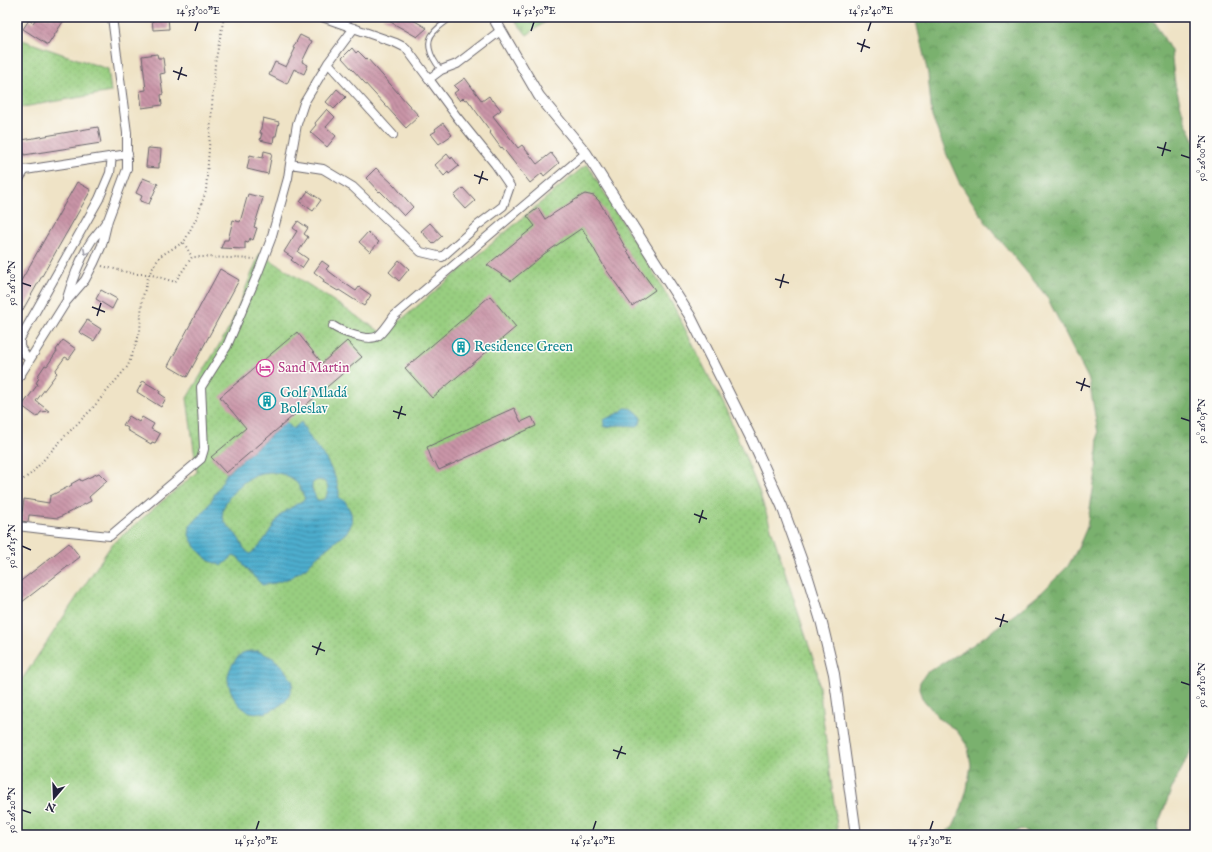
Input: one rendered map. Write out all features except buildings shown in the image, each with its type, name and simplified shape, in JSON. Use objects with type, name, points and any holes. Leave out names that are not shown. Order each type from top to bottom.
[{"type":"street","points":[[17,380],[66,302],[85,280],[94,264],[102,245],[108,220],[128,169],[127,133],[112,17]]},
{"type":"street","points":[[290,164],[323,169],[347,183],[421,252],[442,257],[478,225],[503,206],[510,186],[496,164],[457,117],[406,48],[396,43],[322,17]]},
{"type":"street","points":[[493,17],[539,96],[586,153],[690,316],[751,438],[782,506],[808,578],[822,624],[834,674],[856,835]]},
{"type":"street","points":[[17,526],[110,536],[201,459],[204,449],[201,387],[227,346],[264,259],[288,178],[299,115],[304,103],[328,62],[354,28]]},
{"type":"street","points":[[429,79],[441,70],[457,64],[500,31]]},
{"type":"street","points":[[328,62],[393,135]]},
{"type":"street","points":[[333,326],[340,331],[366,338],[373,338],[380,334],[394,316],[586,153]]},
{"type":"street","points":[[17,167],[25,170],[128,154]]},
{"type":"street","points":[[30,360],[20,347],[20,339],[99,200],[110,173],[112,156]]},
{"type":"street","points":[[17,182],[25,170]]},
{"type":"street","points":[[66,302],[74,275],[82,258],[92,241],[108,220]]},
{"type":"lane","points":[[441,70],[434,61],[429,44],[433,33],[452,17]]},
{"type":"path","points":[[17,484],[32,473],[63,438],[92,410],[128,366],[140,332],[142,300],[148,274],[160,256],[184,242],[197,217],[206,191],[215,64],[224,17]]},
{"type":"path","points":[[184,242],[192,257]]},
{"type":"path","points":[[94,264],[108,269],[135,274],[148,274],[174,282],[192,257],[205,256],[264,259]]},
{"type":"green space","points":[[512,17],[552,17],[527,35]]},
{"type":"green space","points":[[915,17],[1152,17],[1171,51],[1175,84],[1185,121],[1195,141],[1195,743],[1172,788],[1159,822],[1158,835],[1031,835],[1021,829],[1010,835],[943,835],[954,825],[961,809],[967,789],[971,765],[968,747],[957,731],[940,719],[922,698],[919,689],[920,682],[926,673],[974,644],[1015,614],[1041,593],[1068,566],[1087,527],[1096,472],[1098,433],[1089,380],[1047,297],[987,224],[959,182],[947,155],[932,117],[928,74]]},
{"type":"green space","points":[[17,38],[108,69],[111,92],[17,108]]},
{"type":"green space","name":"Golf Mladá Boleslav","points":[[587,164],[673,305],[729,417],[759,491],[817,671],[838,835],[17,835],[17,687],[112,544],[197,472],[187,398],[230,327],[260,253],[384,334]]},
{"type":"water","points":[[625,408],[633,409],[638,413],[641,418],[640,424],[637,426],[618,425],[604,427],[604,420]]},
{"type":"water","points":[[286,422],[293,429],[301,422],[312,441],[326,459],[335,477],[339,491],[339,498],[345,501],[351,513],[352,523],[346,533],[316,557],[307,567],[290,578],[275,583],[262,585],[237,556],[233,556],[222,566],[208,560],[195,547],[189,535],[190,526],[207,508],[227,473]],"holes":[[[271,472],[293,479],[305,499],[281,515],[263,541],[250,554],[244,549],[237,536],[224,521],[223,511],[234,491],[246,480],[258,474]],[[319,480],[324,481],[328,487],[326,497],[323,500],[317,500],[312,489],[312,484]]]},
{"type":"water","points":[[258,651],[273,658],[282,666],[293,682],[289,696],[284,702],[269,711],[259,713],[242,708],[231,690],[228,680],[232,665],[240,655],[245,652]]},
{"type":"place","name":"Residence Green","points":[[461,347]]},
{"type":"place","name":"Sand Martin","points":[[265,368]]},
{"type":"place","name":"Golf Mladá Boleslav","points":[[267,401]]}]
